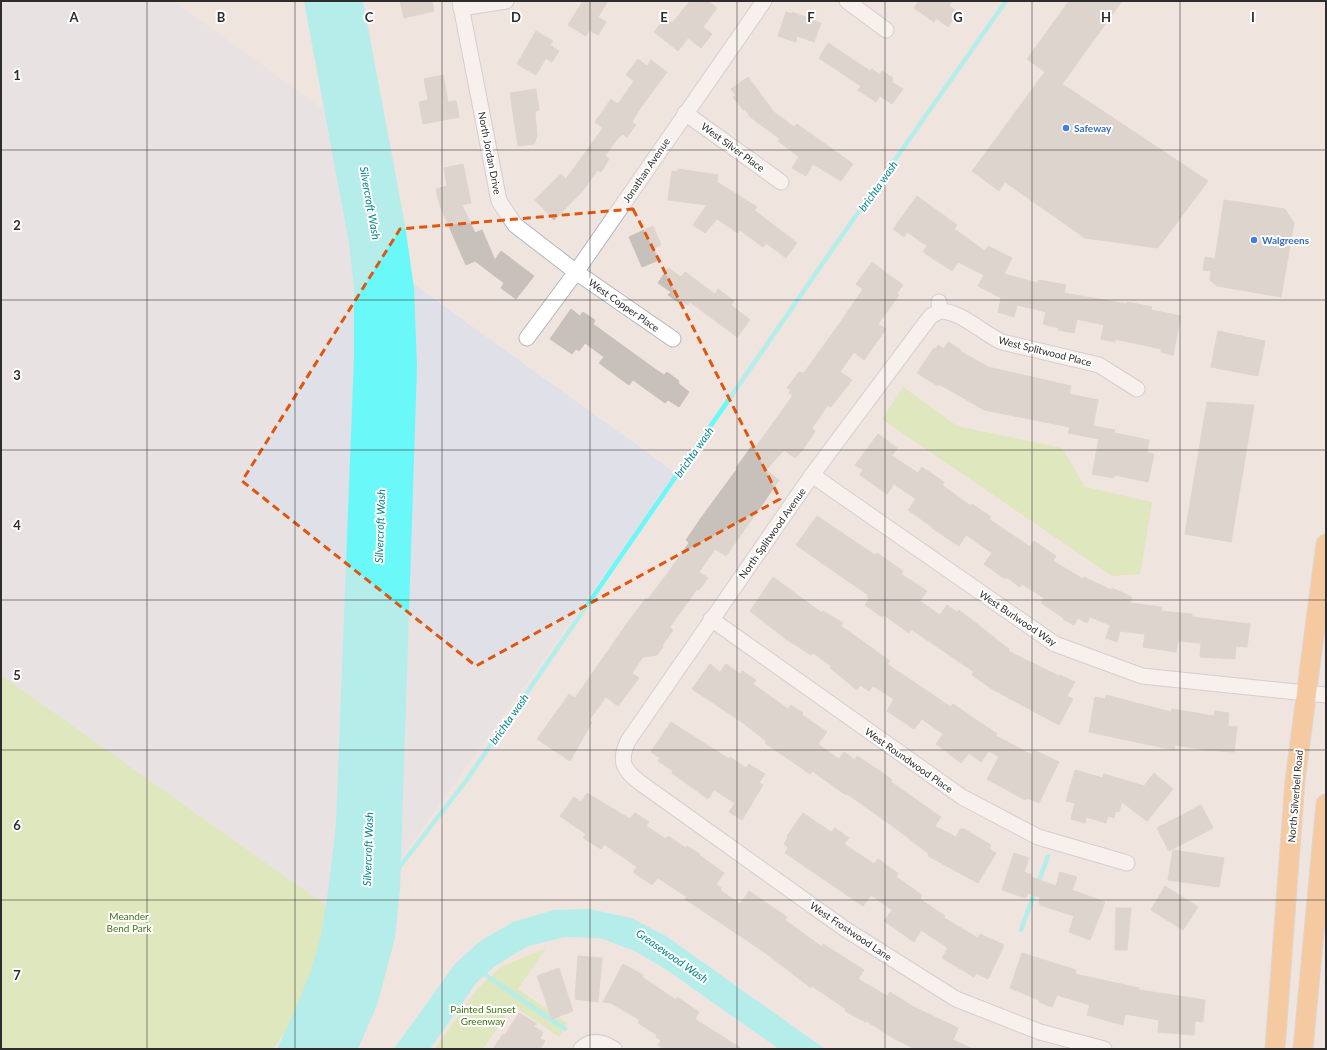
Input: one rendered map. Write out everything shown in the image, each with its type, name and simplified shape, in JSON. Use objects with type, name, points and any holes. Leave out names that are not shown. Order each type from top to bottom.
[{"type":"main road","name":"North Silverbell Road","points":[[1274,1049],[1295,780],[1326,544]]},
{"type":"main road","points":[[1303,1049],[1326,804]]},
{"type":"street","points":[[460,5],[506,1]]},
{"type":"street","name":"Jonathan Avenue","points":[[527,338],[576,272],[764,1]]},
{"type":"street","points":[[847,1],[886,30]]},
{"type":"street","name":"North Jordan Drive","points":[[460,5],[499,201],[515,226],[576,272]]},
{"type":"street","name":"West Silver Place","points":[[685,113],[781,182]]},
{"type":"street","name":"West Copper Place","points":[[576,272],[673,339]]},
{"type":"street","name":"West Splitwood Place","points":[[939,306],[989,337],[1002,342],[1098,365],[1137,389]]},
{"type":"street","name":"North Splitwood Avenue","points":[[620,764],[628,741],[711,620],[812,475],[939,306]]},
{"type":"street","name":"West Burlwood Way","points":[[812,475],[1055,644],[1142,676],[1326,695]]},
{"type":"street","name":"West Roundwood Place","points":[[711,620],[962,797],[1038,837],[1127,863]]},
{"type":"street","name":"West Frostwood Lane","points":[[620,764],[628,773],[642,784],[845,929],[956,999],[1040,1032],[1104,1049]]},
{"type":"street","points":[[581,1049],[596,1039],[614,1049]]},
{"type":"highlighted area","points":[[633,209],[780,499],[476,666],[242,481],[400,229]]},
{"type":"shaded area","points":[[1,1],[174,1],[382,152],[398,273],[677,474],[408,848],[359,929],[1,675]]},
{"type":"green space","points":[[903,387],[957,426],[1062,448],[1085,487],[1152,502],[1140,574],[1112,576],[882,419]]},
{"type":"green space","name":"Meander Bend Park","points":[[1,675],[359,929],[273,1049],[1,1049]]},
{"type":"green space","name":"Painted Sunset Greenway","points":[[546,948],[518,989],[567,1023],[559,1037],[513,1005],[483,1049],[435,1049],[478,988],[501,967]]},
{"type":"water","name":"Silvercroft Wash","points":[[304,1],[363,1],[405,225],[414,288],[417,366],[400,888],[395,938],[377,1005],[358,1049],[277,1049],[302,994],[313,965],[321,935],[326,907],[333,851],[336,823],[354,357],[354,288],[349,243]]},
{"type":"water","name":"Greasewood Wash","points":[[589,909],[631,918],[666,936],[825,1049],[779,1049],[667,970],[635,951],[600,938],[565,937],[528,946],[495,966],[477,982],[430,1049],[394,1049],[455,964],[479,942],[513,922],[554,910]]},
{"type":"building","points":[[400,1],[432,1],[434,11],[404,18]]},
{"type":"building","points":[[583,1],[608,1],[598,17],[606,22],[598,35],[589,30],[586,36],[568,25]]},
{"type":"building","points":[[690,1],[708,1],[717,8],[703,27],[712,34],[701,48],[688,38],[678,51],[654,32],[665,18],[672,23]]},
{"type":"building","points":[[919,1],[952,1],[949,6],[958,12],[948,27],[936,18],[934,22],[914,8]]},
{"type":"building","name":"Safeway","points":[[1069,1],[1122,1],[1062,84],[1208,181],[1158,248],[1085,238],[1005,182],[999,191],[972,171],[1045,72],[1027,59]]},
{"type":"building","points":[[786,12],[792,14],[792,12],[821,23],[814,42],[797,36],[796,42],[778,36]]},
{"type":"building","points":[[536,31],[553,41],[550,45],[559,51],[552,62],[546,58],[536,75],[517,64]]},
{"type":"building","points":[[828,43],[870,71],[872,69],[880,75],[882,71],[893,78],[892,82],[903,89],[892,104],[880,96],[876,102],[858,90],[861,86],[819,58]]},
{"type":"building","points":[[638,59],[647,66],[651,60],[667,72],[639,110],[632,122],[636,125],[627,137],[623,134],[618,138],[605,156],[609,159],[601,172],[598,170],[581,193],[554,220],[535,200],[561,174],[566,179],[603,128],[595,122],[611,99],[618,104],[634,81],[626,75]]},
{"type":"building","points":[[443,75],[448,102],[456,101],[459,117],[423,124],[419,102],[428,100],[424,79]]},
{"type":"building","points":[[748,77],[774,112],[794,127],[797,124],[853,164],[841,181],[813,164],[806,176],[792,168],[799,157],[778,141],[780,139],[750,117],[745,109],[743,110],[733,97],[736,95],[731,89]]},
{"type":"building","points":[[536,89],[539,110],[535,112],[537,137],[534,144],[518,146],[510,93]]},
{"type":"building","points":[[463,164],[471,203],[462,205],[475,233],[482,230],[495,260],[501,251],[534,276],[516,299],[501,288],[504,283],[475,261],[466,265],[440,206],[436,189],[447,186],[444,168]]},
{"type":"building","points":[[678,169],[718,175],[717,182],[757,207],[754,210],[797,243],[786,258],[766,243],[763,247],[740,230],[738,233],[717,219],[705,233],[693,225],[707,205],[668,200],[672,171],[677,172]]},
{"type":"building","points":[[917,196],[957,225],[954,229],[985,251],[988,246],[1012,258],[1004,274],[1038,283],[1039,280],[1066,285],[1064,293],[1127,304],[1127,302],[1152,307],[1151,310],[1181,316],[1173,355],[1161,352],[1161,349],[1115,339],[1115,342],[1101,339],[1104,325],[1077,319],[1074,333],[1058,330],[1059,328],[1043,324],[1046,312],[1017,305],[1014,317],[998,312],[1001,298],[978,286],[984,275],[958,262],[952,271],[923,252],[927,246],[907,232],[904,237],[893,229]]},
{"type":"building","name":"Walgreens","points":[[1224,200],[1285,209],[1294,223],[1281,297],[1217,286],[1210,280],[1211,271],[1203,270],[1205,257],[1215,259]]},
{"type":"building","points":[[653,226],[661,245],[654,248],[659,260],[642,267],[629,237]]},
{"type":"building","points":[[872,262],[903,285],[897,293],[899,295],[878,324],[886,329],[864,360],[854,352],[840,372],[852,380],[831,407],[828,405],[812,428],[815,431],[802,451],[795,458],[784,450],[766,470],[779,480],[726,556],[715,549],[699,572],[708,578],[699,590],[697,589],[670,627],[673,630],[662,646],[663,647],[657,655],[643,657],[632,673],[639,678],[618,706],[606,697],[589,720],[592,722],[570,761],[537,739],[569,694],[575,698],[628,622],[646,598],[648,599],[689,543],[686,540],[751,447],[754,449],[793,395],[789,393],[791,390],[787,388],[799,372],[804,373],[863,289],[856,284]]},
{"type":"building","points":[[668,268],[681,277],[685,272],[715,294],[718,289],[734,301],[731,305],[750,320],[737,337],[690,302],[688,305],[683,302],[681,304],[668,295],[671,292],[658,283]]},
{"type":"building","points":[[571,309],[580,316],[583,312],[595,320],[593,324],[664,375],[667,372],[679,381],[678,383],[689,392],[679,407],[668,400],[665,403],[633,380],[629,385],[599,363],[604,357],[585,343],[579,351],[576,349],[572,354],[550,339]]},
{"type":"building","points":[[1218,331],[1265,341],[1258,376],[1211,367]]},
{"type":"building","points":[[948,342],[961,350],[960,351],[988,367],[1071,386],[1069,394],[1098,400],[1093,426],[1115,430],[1114,433],[1149,440],[1147,453],[1154,454],[1148,482],[1115,475],[1114,478],[1092,474],[1099,439],[1068,433],[1070,427],[984,410],[939,384],[938,386],[917,373],[934,348],[936,349],[938,345],[944,349]]},
{"type":"building","points":[[1207,402],[1254,405],[1231,542],[1185,534]]},
{"type":"building","points":[[878,434],[897,448],[892,456],[918,473],[922,467],[944,482],[942,485],[971,506],[972,504],[991,517],[989,519],[1030,547],[1034,541],[1056,556],[1053,561],[1083,579],[1084,577],[1111,590],[1112,588],[1132,597],[1130,603],[1162,607],[1161,611],[1192,614],[1192,617],[1250,624],[1247,647],[1236,646],[1235,659],[1200,657],[1201,643],[1178,641],[1176,652],[1143,647],[1145,634],[1120,631],[1117,642],[1106,638],[1110,625],[1090,617],[1087,623],[1078,618],[1074,625],[1063,619],[1064,618],[1041,603],[1044,598],[1022,584],[1020,587],[1006,577],[1005,579],[984,564],[992,553],[966,535],[959,546],[908,510],[916,499],[894,484],[887,494],[860,475],[863,470],[855,465]]},
{"type":"building","points":[[817,516],[875,555],[877,553],[903,571],[901,574],[927,591],[920,601],[940,615],[947,605],[957,612],[959,610],[1009,649],[1008,651],[1059,676],[1060,675],[1075,682],[1067,696],[1073,699],[1059,725],[992,689],[972,675],[974,672],[911,629],[909,633],[884,615],[882,617],[865,605],[869,599],[867,597],[868,595],[796,545]]},
{"type":"building","points":[[773,577],[822,613],[823,611],[843,623],[841,626],[890,661],[887,664],[951,707],[953,704],[997,734],[996,736],[1032,755],[1034,750],[1059,762],[1039,803],[1027,798],[1025,800],[987,779],[999,757],[989,751],[981,762],[969,753],[961,763],[936,744],[943,734],[922,719],[914,729],[887,711],[894,699],[873,686],[869,691],[860,685],[857,690],[830,668],[831,666],[813,653],[811,655],[786,639],[750,611]]},
{"type":"building","points":[[710,664],[720,672],[726,664],[740,674],[742,671],[756,680],[753,684],[788,709],[791,705],[803,713],[802,715],[827,732],[818,744],[839,759],[844,752],[855,760],[857,756],[880,771],[892,780],[891,782],[941,817],[935,826],[956,837],[960,829],[964,829],[991,845],[989,849],[996,853],[978,883],[928,856],[929,854],[894,827],[812,771],[810,774],[765,743],[766,741],[743,723],[692,689]]},
{"type":"building","points":[[1106,695],[1171,712],[1172,709],[1214,716],[1215,711],[1229,713],[1228,726],[1237,727],[1234,752],[1175,745],[1174,750],[1089,732],[1095,697],[1105,699]]},
{"type":"building","points":[[671,722],[729,759],[730,757],[746,768],[749,764],[765,774],[759,783],[763,785],[742,820],[729,812],[735,803],[714,790],[708,799],[672,773],[673,771],[658,761],[660,758],[651,752]]},
{"type":"building","points":[[1075,770],[1103,778],[1104,774],[1144,786],[1154,773],[1173,789],[1147,821],[1122,802],[1119,812],[1116,811],[1114,818],[1108,816],[1106,823],[1086,817],[1085,823],[1071,819],[1075,803],[1066,801]]},
{"type":"building","points":[[587,793],[630,819],[635,813],[649,822],[646,826],[666,839],[668,836],[686,848],[687,846],[700,854],[699,855],[724,873],[716,884],[721,888],[720,890],[740,904],[749,891],[787,917],[785,920],[822,947],[823,944],[864,970],[858,979],[887,996],[890,992],[912,1006],[958,1028],[953,1040],[973,1049],[915,1049],[895,1039],[866,1021],[865,1022],[845,1011],[846,1009],[812,986],[811,988],[767,954],[685,899],[687,897],[658,878],[652,885],[633,872],[637,867],[604,844],[601,849],[583,838],[586,834],[560,816],[574,797],[581,802]]},
{"type":"building","points":[[1201,805],[1213,828],[1169,851],[1157,828]]},
{"type":"building","points":[[803,813],[831,832],[835,828],[849,838],[844,844],[874,864],[878,859],[898,873],[896,877],[922,895],[920,899],[945,916],[944,918],[978,938],[980,934],[1004,945],[988,979],[976,973],[974,977],[942,958],[948,948],[921,930],[914,942],[884,921],[892,910],[871,895],[863,906],[785,853],[788,848],[784,844],[788,837],[787,836]]},
{"type":"building","points":[[1173,850],[1224,858],[1219,887],[1168,880]]},
{"type":"building","points":[[1014,853],[1029,858],[1024,872],[1032,875],[1031,877],[1056,886],[1060,872],[1077,877],[1072,890],[1105,902],[1090,940],[1069,932],[1074,916],[1040,905],[1040,897],[1028,893],[1025,898],[1002,890]]},
{"type":"building","points":[[1165,886],[1198,907],[1183,930],[1151,910]]},
{"type":"building","points":[[1116,908],[1131,908],[1127,950],[1115,950]]},
{"type":"building","points":[[1022,953],[1076,970],[1075,974],[1139,988],[1139,990],[1205,1000],[1203,1022],[1195,1021],[1194,1035],[1158,1032],[1159,1020],[1125,1014],[1123,1025],[1087,1015],[1090,1005],[1057,995],[1052,1007],[1010,988]]},
{"type":"building","points":[[578,956],[602,958],[598,1002],[575,999]]},
{"type":"building","points":[[623,964],[643,975],[642,977],[676,1000],[677,997],[699,1012],[695,1019],[742,1049],[664,1049],[658,1045],[661,1040],[656,1037],[657,1035],[638,1023],[640,1020],[611,1003],[603,1002]]},
{"type":"building","points":[[559,968],[573,1011],[552,1019],[537,976]]},
{"type":"building","points":[[519,1013],[537,1024],[533,1026],[543,1032],[540,1038],[545,1041],[540,1049],[493,1049],[503,1034],[505,1035]]},
{"type":"waterway","name":"brichta wash","points":[[398,869],[468,778],[834,247],[1006,1]]},
{"type":"waterway","points":[[1021,930],[1048,856]]},
{"type":"waterway","points":[[481,972],[565,1029]]},
{"type":"place","name":"Safeway","points":[[1066,128]]},
{"type":"place","name":"Walgreens","points":[[1254,240]]}]
